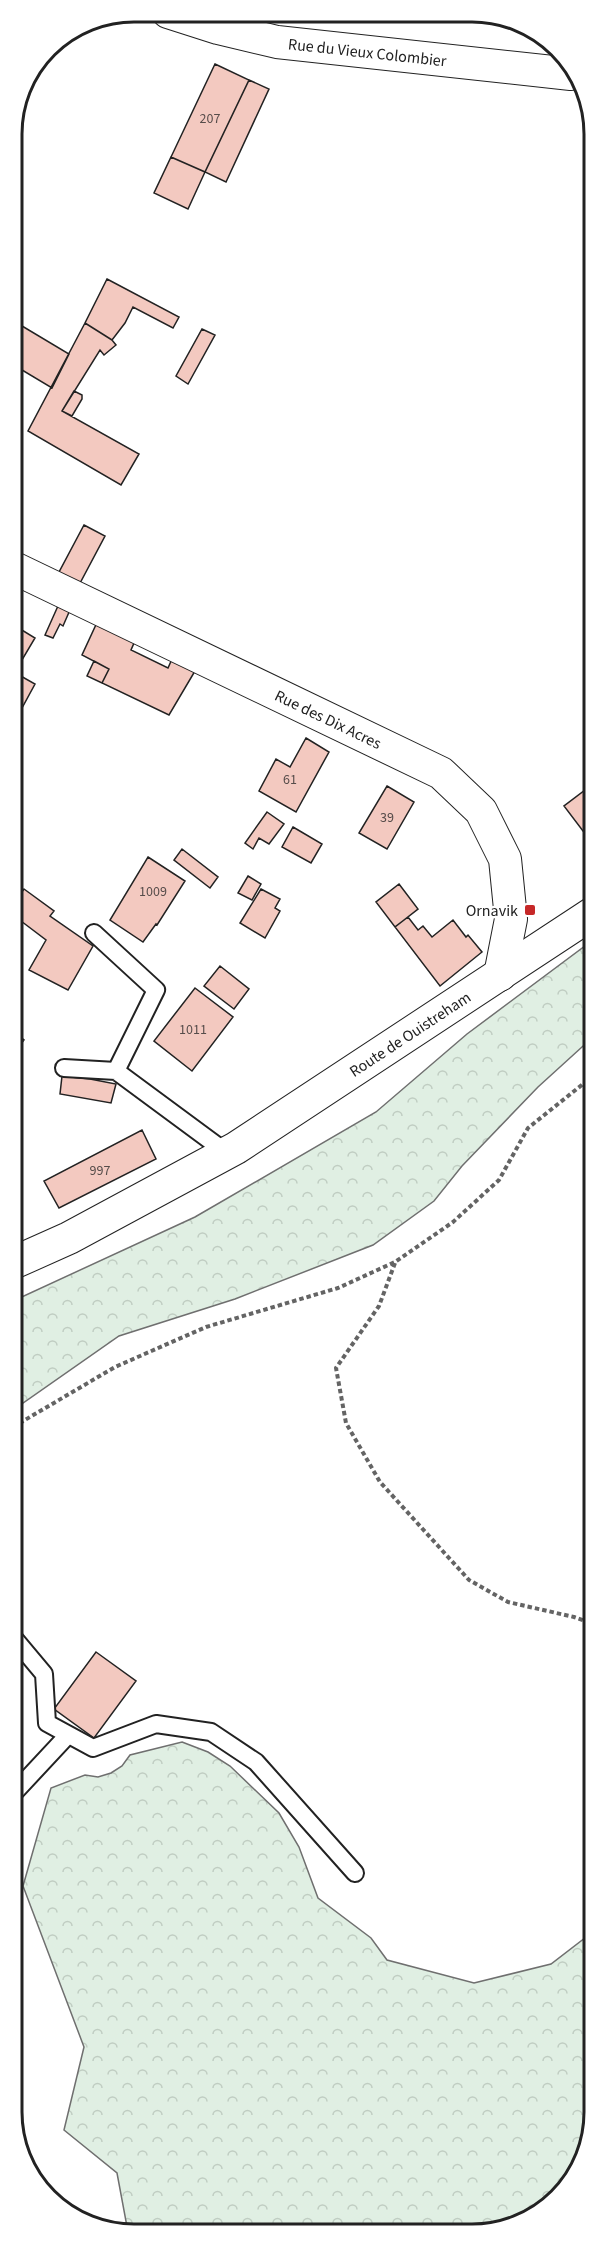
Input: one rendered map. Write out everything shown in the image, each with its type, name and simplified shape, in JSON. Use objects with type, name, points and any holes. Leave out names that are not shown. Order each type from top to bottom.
[{"type":"street","name":"Rue du Vieux Colombier","points":[[202,23],[277,42],[564,73]]},
{"type":"street","name":"Rue des Dix Acres","points":[[23,572],[441,773],[481,811],[505,859],[511,919],[500,975]]},
{"type":"street","name":"Route de Ouistreham","points":[[22,1259],[69,1238],[226,1153],[584,919]]},
{"type":"lane","points":[[94,933],[156,990],[116,1071]]},
{"type":"lane","points":[[64,1068],[116,1071],[226,1153]]},
{"type":"lane","points":[[22,1648],[44,1674],[47,1723],[93,1748],[156,1724],[211,1732],[256,1762],[355,1873]]},
{"type":"lane","points":[[22,1784],[68,1735]]},
{"type":"path","points":[[22,1422],[116,1367],[206,1327],[338,1288],[395,1262],[453,1222],[499,1180],[528,1128],[584,1084]]},
{"type":"path","points":[[395,1262],[379,1306],[336,1368],[346,1423],[380,1482],[469,1580],[508,1602],[583,1620]]},
{"type":"green space","points":[[584,947],[584,1046],[538,1087],[462,1166],[434,1201],[373,1245],[235,1299],[119,1336],[22,1403],[22,1297],[195,1217],[376,1112],[467,1034]]},
{"type":"green space","points":[[182,1742],[208,1752],[230,1766],[279,1813],[299,1847],[318,1898],[371,1938],[387,1960],[474,1983],[551,1964],[583,1939],[583,2119],[575,2154],[565,2174],[551,2191],[521,2212],[486,2223],[126,2223],[117,2173],[64,2130],[84,2047],[23,1886],[51,1788],[85,1775],[98,1777],[111,1773],[122,1766],[130,1755]]},
{"type":"building","points":[[215,64],[249,80],[205,172],[171,157]]},
{"type":"building","points":[[249,80],[269,89],[226,182],[205,172]]},
{"type":"building","points":[[171,157],[205,172],[188,209],[154,193]]},
{"type":"building","points":[[107,279],[179,317],[173,328],[133,307],[125,323],[112,340],[85,323]]},
{"type":"building","points":[[85,323],[116,345],[104,355],[100,350],[62,411],[139,454],[121,485],[28,431]]},
{"type":"building","points":[[23,327],[69,354],[52,388],[23,371]]},
{"type":"building","points":[[202,329],[215,335],[188,384],[176,376]]},
{"type":"building","points":[[74,391],[82,395],[82,399],[72,416],[62,411]]},
{"type":"building","points":[[84,525],[105,536],[79,585],[58,574]]},
{"type":"building","points":[[62,597],[73,603],[63,626],[60,624],[53,638],[45,635]]},
{"type":"building","points":[[100,616],[138,634],[131,650],[168,668],[172,659],[195,671],[169,715],[102,683],[109,669],[82,655]]},
{"type":"building","points":[[23,631],[35,638],[23,659]]},
{"type":"building","points":[[94,661],[109,669],[102,683],[87,676]]},
{"type":"building","points":[[23,677],[35,684],[23,707]]},
{"type":"building","points":[[306,738],[329,752],[296,812],[259,791],[276,759],[290,767]]},
{"type":"building","points":[[387,786],[414,802],[387,849],[359,833]]},
{"type":"building","points":[[584,791],[584,832],[564,806]]},
{"type":"building","points":[[267,812],[284,824],[269,844],[259,838],[253,849],[245,843]]},
{"type":"building","points":[[293,827],[322,844],[311,863],[282,847]]},
{"type":"building","points":[[182,849],[218,877],[210,888],[174,860]]},
{"type":"building","points":[[148,857],[185,881],[157,925],[143,942],[110,920]]},
{"type":"building","points":[[248,876],[261,884],[252,900],[238,893]]},
{"type":"building","points":[[399,884],[418,909],[395,927],[376,902]]},
{"type":"building","points":[[24,889],[54,911],[50,916],[93,946],[68,990],[29,970],[46,940],[23,922]]},
{"type":"building","points":[[261,889],[280,899],[275,908],[280,911],[265,938],[240,923]]},
{"type":"building","points":[[408,917],[418,930],[423,926],[432,937],[453,920],[482,952],[440,986],[395,927]]},
{"type":"building","points":[[220,966],[249,989],[234,1009],[204,986]]},
{"type":"building","points":[[195,988],[233,1017],[192,1071],[154,1041]]},
{"type":"building","points":[[62,1076],[116,1084],[111,1103],[60,1094]]},
{"type":"building","points":[[142,1130],[156,1159],[59,1208],[44,1181]]},
{"type":"building","points":[[96,1652],[136,1681],[94,1738],[54,1709]]},
{"type":"place","name":"Ornavik","points":[[530,910]]}]
